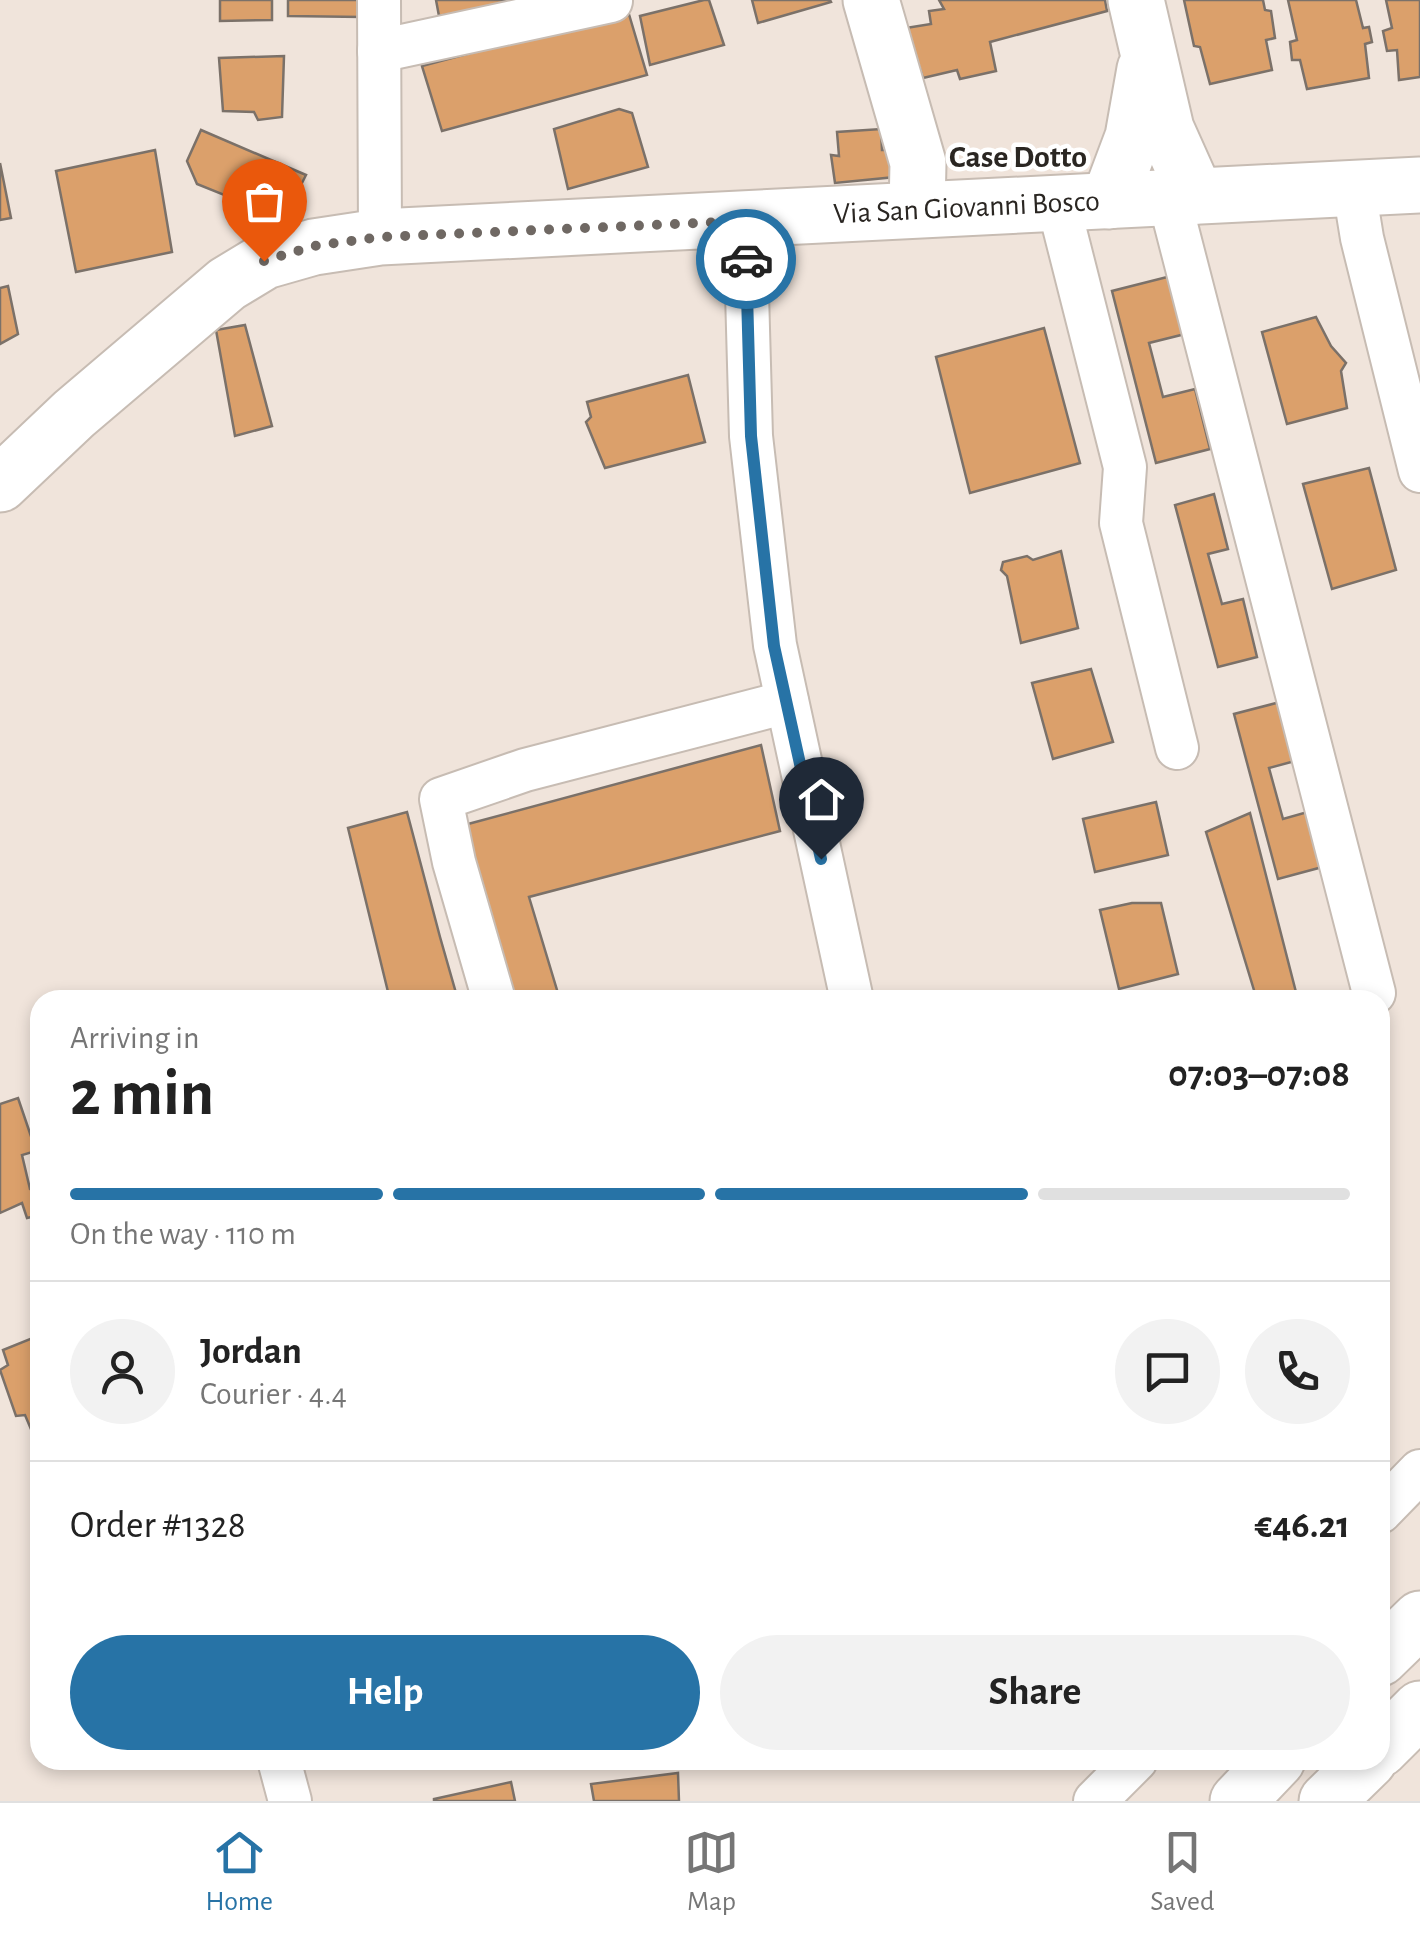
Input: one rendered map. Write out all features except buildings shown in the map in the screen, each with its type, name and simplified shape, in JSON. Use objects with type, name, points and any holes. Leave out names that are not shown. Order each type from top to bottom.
[{"type":"main road","points":[[871,0],[918,163],[917,209]]},
{"type":"main road","points":[[1136,0],[1182,197]]},
{"type":"main road","points":[[1084,202],[1132,136],[1148,54]]},
{"type":"main road","name":"Via San Giovanni Bosco","points":[[0,484],[74,414],[227,284],[264,261],[314,246],[380,237],[1420,185]]},
{"type":"main road","points":[[1390,1739],[1420,1709]]},
{"type":"main road","points":[[1238,1801],[1267,1770]]},
{"type":"main road","points":[[1327,1801],[1358,1770]]},
{"type":"street","points":[[379,0],[380,237]]},
{"type":"street","points":[[379,51],[611,1]]},
{"type":"street","points":[[1354,189],[1362,238],[1420,470]]},
{"type":"street","points":[[1182,197],[1373,990]]},
{"type":"street","points":[[1084,202],[1124,467],[1122,524],[1177,748]]},
{"type":"street","points":[[744,221],[751,436],[774,646],[850,990]]},
{"type":"street","points":[[491,990],[454,862],[442,799],[525,770],[787,702]]},
{"type":"street","points":[[1390,1502],[1420,1471]]},
{"type":"street","points":[[282,1770],[290,1801]]},
{"type":"street","points":[[1098,1784],[1120,1770]]},
{"type":"way so far","points":[[264,261],[314,246],[380,237],[744,221],[746,259]]},
{"type":"district","name":"Case Dotto","points":[[1018,157]]},
{"type":"route","points":[[746,259],[751,436],[774,646],[821,859]]}]
